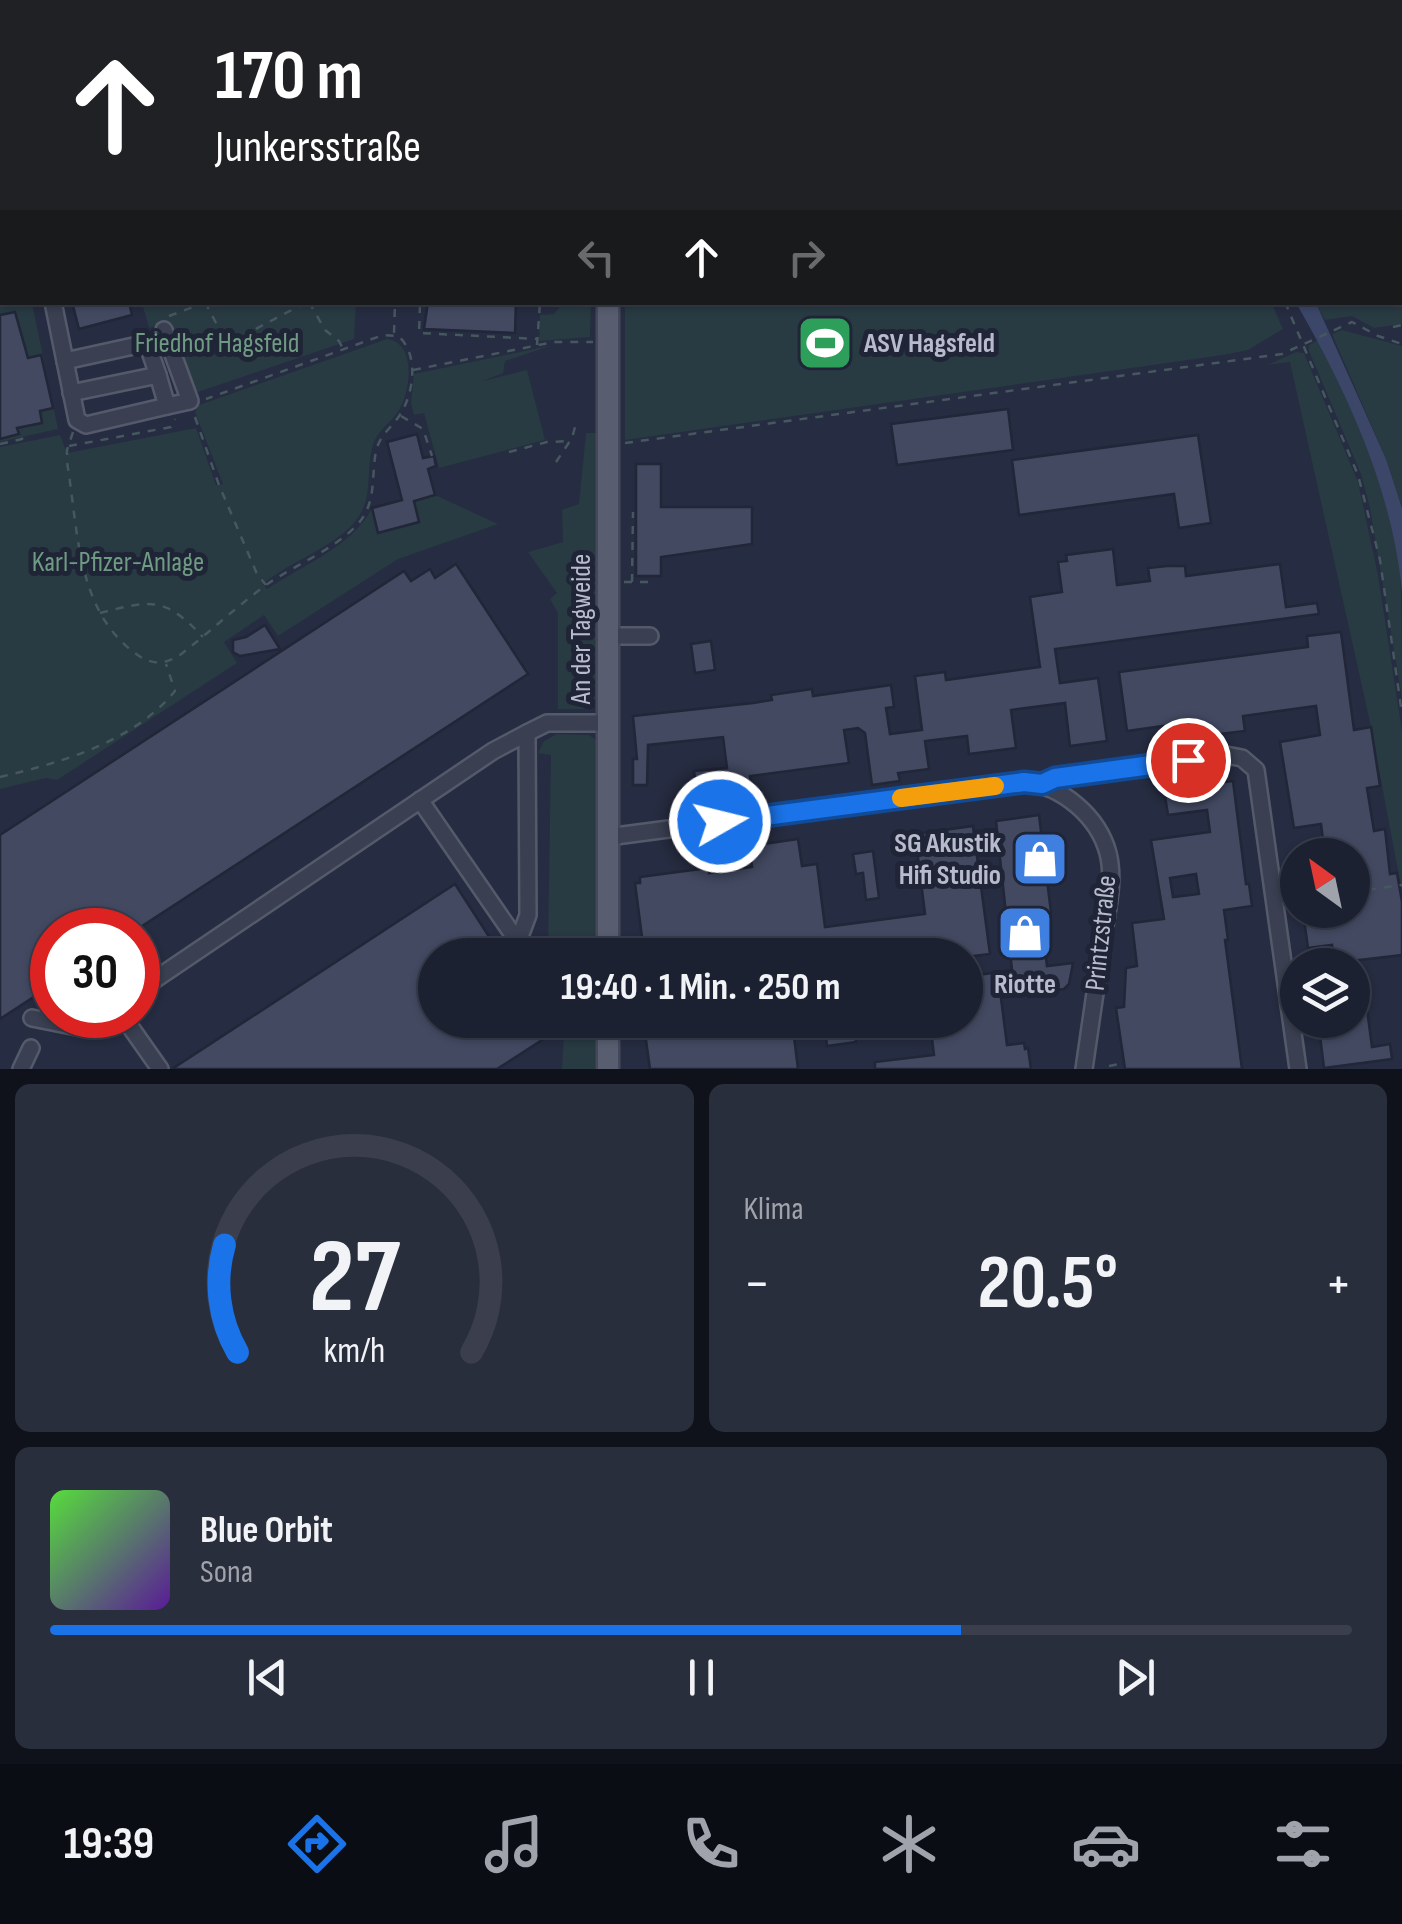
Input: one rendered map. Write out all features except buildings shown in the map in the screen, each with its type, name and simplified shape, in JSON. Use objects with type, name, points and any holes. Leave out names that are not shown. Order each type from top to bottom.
[{"type":"main road","name":"An der Tagweide","points":[[608,305],[608,938]]},
{"type":"main road","points":[[608,1038],[608,1069]]},
{"type":"street","points":[[53,305],[77,420],[86,424],[178,404]]},
{"type":"street","points":[[162,325],[178,404]]},
{"type":"street","points":[[65,362],[147,343],[158,375],[178,404]]},
{"type":"street","points":[[72,393],[158,375]]},
{"type":"street","points":[[608,636],[650,636]]},
{"type":"street","points":[[160,975],[492,751],[547,723],[609,723]]},
{"type":"street","points":[[525,938],[528,915],[527,733]]},
{"type":"street","points":[[608,837],[1024,782],[1042,784],[1055,778],[1226,755],[1242,758],[1256,770],[1298,1069]]},
{"type":"street","name":"Printzstraße","points":[[1042,784],[1066,796],[1086,814],[1100,832],[1108,854],[1110,890],[1084,1069]]},
{"type":"street","points":[[420,800],[516,938]]},
{"type":"street","points":[[138,1038],[160,1069]]},
{"type":"street","points":[[21,1069],[30,1048]]},
{"type":"path","points":[[162,325],[201,305]]},
{"type":"path","points":[[206,305],[227,344],[302,305]]},
{"type":"path","points":[[310,305],[343,350]]},
{"type":"path","points":[[394,335],[395,305]]},
{"type":"path","points":[[418,305],[422,306],[419,333],[590,342]]},
{"type":"path","points":[[537,342],[540,305]]},
{"type":"path","points":[[1286,305],[1358,475],[1380,560],[1402,714]]},
{"type":"path","points":[[624,443],[1282,354],[1352,322],[1402,344]]},
{"type":"path","points":[[1393,327],[1402,325]]},
{"type":"path","points":[[178,404],[199,401],[394,335]]},
{"type":"path","points":[[77,420],[67,462],[86,578],[98,613],[111,631],[140,657],[166,663],[266,585],[345,536],[361,520],[371,500],[380,439],[400,416],[412,370],[409,347],[394,335]]},
{"type":"path","points":[[412,370],[537,342]]},
{"type":"path","points":[[68,446],[171,426],[178,404]]},
{"type":"path","points":[[178,404],[220,486],[257,574],[266,585]]},
{"type":"path","points":[[400,416],[423,429],[432,456]]},
{"type":"path","points":[[556,462],[575,427]]},
{"type":"path","points":[[0,444],[22,440],[25,430]]},
{"type":"path","points":[[509,452],[547,442],[570,441]]},
{"type":"path","points":[[626,512],[634,512],[632,582],[650,582]]},
{"type":"path","points":[[98,613],[155,602],[177,612],[203,637]]},
{"type":"path","points":[[0,777],[93,748],[124,734],[169,698],[174,685],[166,663]]},
{"type":"path","points":[[89,742],[93,748]]},
{"type":"path","points":[[1370,889],[1402,885]]},
{"type":"path","points":[[1109,1066],[1124,1064]]},
{"type":"green space","points":[[0,305],[32,305],[58,429],[0,442]]},
{"type":"green space","name":"Friedhof Hagsfeld","points":[[143,305],[356,305],[354,339],[192,394],[164,324],[149,328]]},
{"type":"green space","points":[[561,305],[591,305],[590,337],[539,341],[540,315],[554,314]]},
{"type":"green space","name":"ASV Hagsfeld","points":[[625,305],[1272,305],[1283,329],[1248,350],[1223,355],[625,440]]},
{"type":"green space","points":[[1317,305],[1402,305],[1402,324],[1374,328],[1352,316],[1325,320]]},
{"type":"green space","points":[[1342,330],[1402,346],[1402,508],[1386,459],[1332,334]]},
{"type":"green space","name":"Karl-Pfizer-Anlage","points":[[387,339],[403,349],[408,381],[398,412],[374,442],[365,505],[343,533],[263,584],[267,589],[325,554],[352,533],[372,508],[379,533],[419,523],[414,501],[435,495],[498,524],[398,559],[278,636],[264,615],[224,642],[237,663],[57,780],[46,778],[0,789],[0,447],[60,435],[67,453],[196,428],[216,485],[223,484],[195,412],[199,405]]},
{"type":"green space","points":[[1318,340],[1368,450],[1395,538],[1400,566],[1402,698],[1370,508],[1361,474],[1309,351],[1309,345]]},
{"type":"green space","points":[[553,345],[505,361],[503,373],[483,381],[527,370],[545,440],[439,468],[424,413],[414,415],[414,374]]},
{"type":"green space","points":[[1296,352],[1304,353],[1358,482],[1378,575],[1402,731],[1402,892],[1371,727],[1290,362],[1267,365]]},
{"type":"green space","points":[[586,433],[599,433],[601,694],[583,709],[558,709],[558,613],[550,599],[557,593],[528,552],[563,542],[562,510],[579,504]]},
{"type":"green space","points":[[557,734],[589,735],[598,741],[601,938],[548,938],[551,755],[538,753],[544,741]]},
{"type":"green space","points":[[564,1038],[600,1038],[601,1069],[562,1069]]},
{"type":"water","points":[[1297,305],[1317,305],[1386,459],[1402,508],[1402,593],[1389,517],[1378,480],[1333,371]]},
{"type":"slow traffic","points":[[901,798],[995,786]]},
{"type":"place","name":"ASV Hagsfeld","points":[[825,343]]},
{"type":"place","name":"SG Akustik Hifi Studio","points":[[1040,859]]},
{"type":"place","name":"Riotte","points":[[1025,933]]},
{"type":"route","points":[[720,822],[1024,782],[1042,784],[1055,778],[1188,760]]}]
